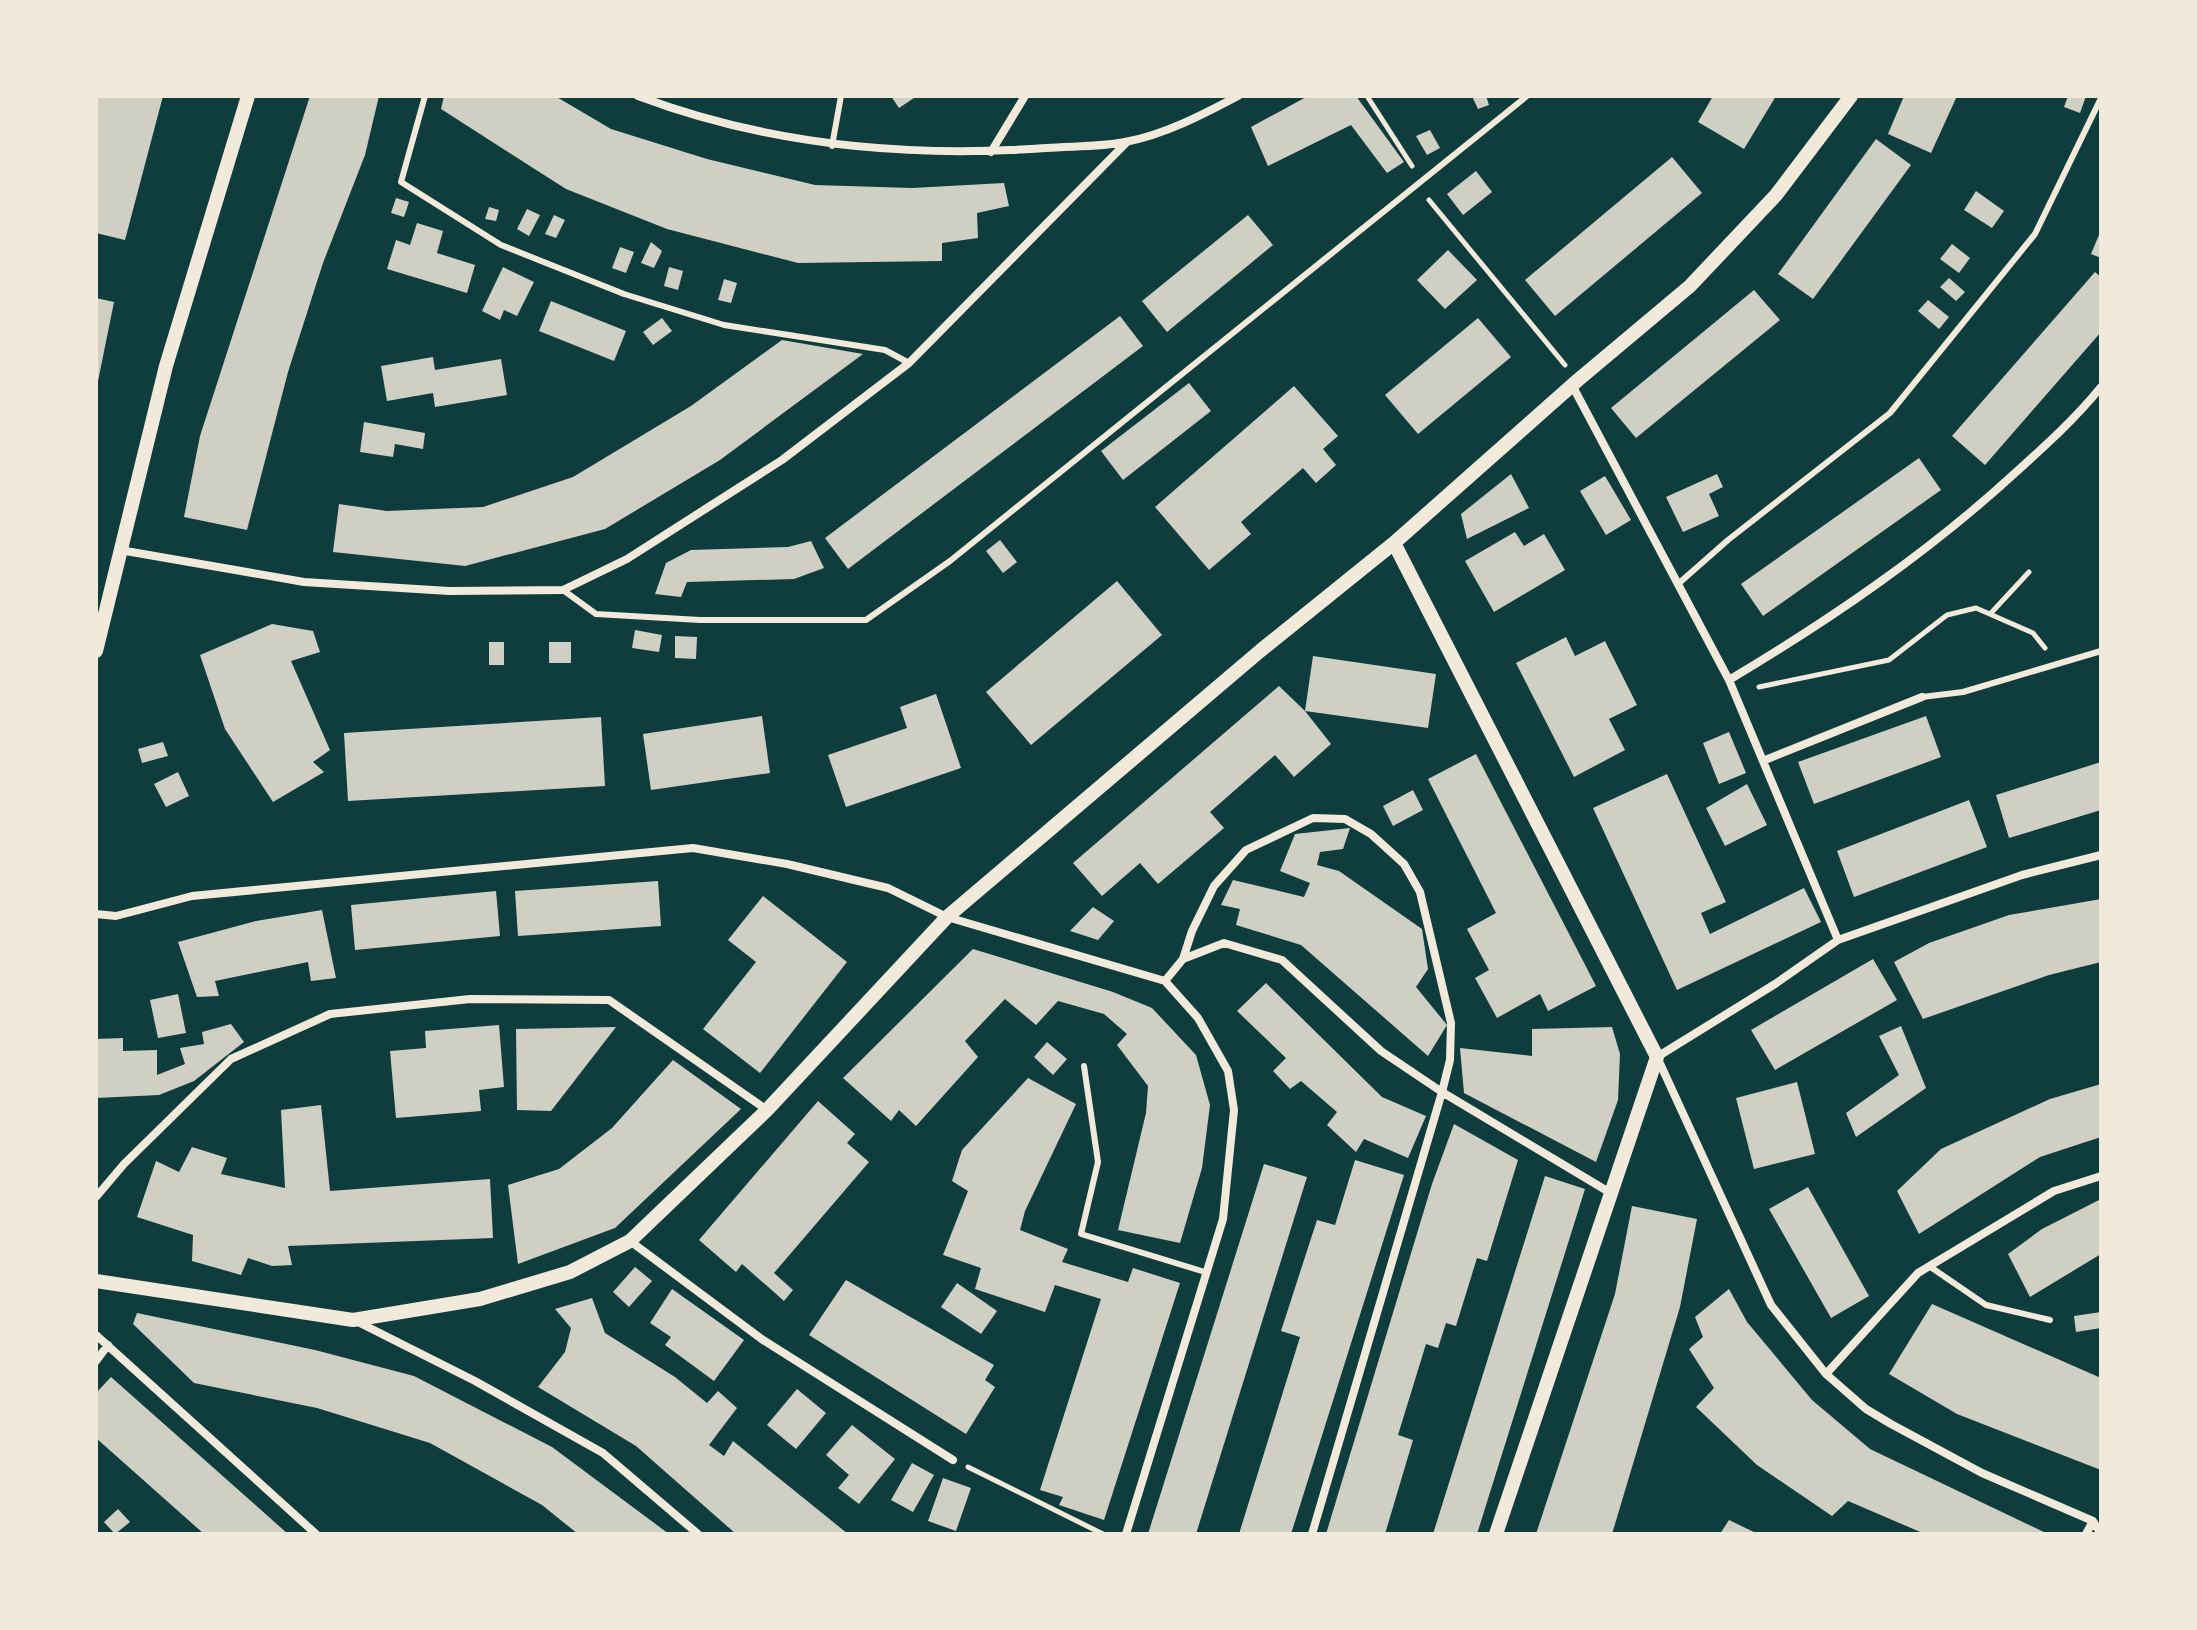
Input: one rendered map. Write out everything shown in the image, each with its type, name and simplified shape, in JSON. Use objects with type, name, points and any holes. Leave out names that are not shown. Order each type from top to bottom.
[{"type":"street","points":[[96,651],[166,366],[248,96]]},
{"type":"street","points":[[638,96],[696,118],[832,146],[991,152],[1127,142],[1201,115],[1238,96]]},
{"type":"street","points":[[991,152],[1025,96]]},
{"type":"street","points":[[353,1320],[480,1299],[570,1272],[630,1241],[767,1110],[947,917],[1163,733],[1394,543],[1690,286],[1776,195],[1851,96]]},
{"type":"street","points":[[119,550],[304,582],[449,591],[563,590],[627,559],[782,460],[909,363],[1127,142]]},
{"type":"street","points":[[1575,383],[1729,680],[1838,940]]},
{"type":"street","points":[[1729,680],[1813,630],[1953,530],[2078,415],[2101,387]]},
{"type":"street","points":[[1394,543],[1657,1057],[1771,1305],[1826,1374],[1866,1409],[1982,1473],[2093,1521],[2101,1534]]},
{"type":"street","points":[[1765,760],[1922,697]]},
{"type":"street","points":[[1165,981],[1183,959],[1192,931],[1214,886],[1246,850],[1313,818],[1345,819],[1371,834],[1404,864],[1420,892],[1451,1023],[1450,1060],[1312,1534]]},
{"type":"street","points":[[96,914],[116,916],[192,896],[693,848],[787,864],[888,888],[947,917],[1165,981],[1198,1018],[1228,1071],[1234,1110],[1223,1219],[1126,1534]]},
{"type":"street","points":[[1496,1534],[1657,1057],[1775,984],[1838,940],[2009,879],[2101,855]]},
{"type":"street","points":[[1183,959],[1224,943],[1282,960],[1381,1051],[1442,1092],[1609,1192]]},
{"type":"street","points":[[96,1197],[124,1164],[231,1059],[330,1014],[470,999],[609,1000],[767,1110]]},
{"type":"street","points":[[1826,1374],[1918,1273],[2054,1191],[2101,1176]]},
{"type":"street","points":[[630,1241],[763,1340],[953,1460]]},
{"type":"street","points":[[96,1281],[353,1320],[475,1381],[603,1453],[698,1534]]},
{"type":"street","points":[[96,1335],[316,1534]]},
{"type":"street","points":[[96,1361],[108,1345]]},
{"type":"street","points":[[2086,1534],[2093,1521]]},
{"type":"lane","points":[[425,96],[401,182],[501,245],[624,294],[724,325],[885,350],[909,363]]},
{"type":"lane","points":[[832,146],[841,96]]},
{"type":"lane","points":[[563,590],[596,614],[700,620],[866,620],[950,561],[1527,96]]},
{"type":"lane","points":[[1678,584],[1728,540],[1890,413],[2035,234],[2101,98]]},
{"type":"lane","points":[[1922,697],[1963,692],[2101,651]]},
{"type":"lane","points":[[1084,1066],[1098,1162],[1081,1234],[1205,1272]]},
{"type":"lane","points":[[1929,1266],[1986,1305],[2050,1320]]},
{"type":"path","points":[[1367,96],[1418,182],[1575,383]]},
{"type":"path","points":[[1992,612],[2029,572]]},
{"type":"path","points":[[1734,691],[1889,660],[1947,615],[1976,608],[1992,612],[2033,633],[2059,665]]},
{"type":"path","points":[[953,1460],[1103,1534]]},
{"type":"building","points":[[96,96],[163,96],[125,240],[96,233]]},
{"type":"building","points":[[310,96],[379,96],[365,155],[323,263],[288,372],[247,530],[184,517],[200,436]]},
{"type":"building","points":[[444,96],[555,96],[611,129],[707,159],[815,185],[912,188],[1004,183],[1009,206],[977,213],[978,238],[942,243],[942,261],[798,263],[667,229],[566,189],[441,109]]},
{"type":"building","points":[[891,96],[917,96],[899,108]]},
{"type":"building","points":[[1308,96],[1356,96],[1404,162],[1387,173],[1351,125],[1268,166],[1251,127]]},
{"type":"building","points":[[1472,96],[1486,96],[1489,105],[1478,109]]},
{"type":"building","points":[[1713,96],[1776,96],[1744,149],[1698,122]]},
{"type":"building","points":[[1904,96],[1957,96],[1931,153],[1888,134]]},
{"type":"building","points":[[2068,96],[2086,96],[2080,113],[2064,107]]},
{"type":"building","points":[[1430,130],[1440,148],[1427,155],[1416,136]]},
{"type":"building","points":[[1876,139],[1911,165],[1813,299],[1778,274]]},
{"type":"building","points":[[1672,157],[1702,193],[1555,316],[1525,280]]},
{"type":"building","points":[[1476,171],[1492,192],[1463,215],[1447,194]]},
{"type":"building","points":[[1976,191],[2004,211],[1992,228],[1964,210]]},
{"type":"building","points":[[396,198],[409,202],[404,217],[391,213]]},
{"type":"building","points":[[489,207],[499,210],[496,221],[485,219]]},
{"type":"building","points":[[527,209],[540,215],[529,236],[517,229]]},
{"type":"building","points":[[554,215],[565,220],[556,238],[545,234]]},
{"type":"building","points":[[1248,215],[1273,245],[1167,332],[1142,301]]},
{"type":"building","points":[[417,223],[443,231],[437,253],[475,265],[467,293],[387,269],[396,240],[410,245]]},
{"type":"building","points":[[2101,230],[2101,258],[2091,254]]},
{"type":"building","points":[[651,242],[662,251],[654,268],[641,263]]},
{"type":"building","points":[[1952,244],[1970,258],[1959,273],[1940,259]]},
{"type":"building","points":[[620,247],[634,252],[626,273],[612,268]]},
{"type":"building","points":[[1448,250],[1477,280],[1445,309],[1417,280]]},
{"type":"building","points":[[503,267],[534,282],[517,316],[504,310],[500,320],[482,311]]},
{"type":"building","points":[[669,267],[683,271],[678,290],[664,286]]},
{"type":"building","points":[[2095,272],[2101,277],[2101,332],[1985,465],[1952,436]]},
{"type":"building","points":[[1949,278],[1965,292],[1956,301],[1940,287]]},
{"type":"building","points":[[724,279],[737,283],[731,303],[718,300]]},
{"type":"building","points":[[1754,290],[1780,320],[1636,438],[1611,408]]},
{"type":"building","points":[[96,298],[114,302],[97,386],[96,386]]},
{"type":"building","points":[[1928,300],[1949,317],[1939,329],[1918,311]]},
{"type":"building","points":[[551,301],[626,331],[614,361],[539,331]]},
{"type":"building","points":[[1120,316],[1143,346],[848,569],[825,538]]},
{"type":"building","points":[[662,318],[672,331],[653,345],[643,332]]},
{"type":"building","points":[[1478,318],[1511,357],[1418,434],[1385,395]]},
{"type":"building","points":[[782,340],[863,354],[720,460],[605,529],[465,566],[333,552],[339,504],[387,511],[483,507],[573,477],[691,406]]},
{"type":"building","points":[[433,357],[435,370],[501,359],[507,395],[435,407],[433,393],[387,401],[381,366]]},
{"type":"building","points":[[1189,383],[1211,411],[1123,480],[1101,451]]},
{"type":"building","points":[[1294,386],[1338,436],[1323,449],[1336,465],[1316,483],[1303,468],[1241,522],[1251,534],[1209,570],[1155,507]]},
{"type":"building","points":[[364,422],[425,433],[423,449],[395,444],[393,457],[360,452]]},
{"type":"building","points":[[1919,458],[1941,490],[1763,616],[1741,584]]},
{"type":"building","points":[[1511,474],[1529,508],[1467,539],[1461,514]]},
{"type":"building","points":[[1717,474],[1723,487],[1709,494],[1719,516],[1683,532],[1666,497]]},
{"type":"building","points":[[1605,476],[1631,520],[1606,535],[1580,491]]},
{"type":"building","points":[[1515,532],[1524,546],[1544,534],[1565,570],[1494,612],[1465,561]]},
{"type":"building","points":[[1000,540],[1017,562],[1003,573],[986,551]]},
{"type":"building","points":[[811,541],[824,568],[794,579],[687,582],[681,597],[655,594],[666,563],[691,550],[788,547]]},
{"type":"building","points":[[1117,581],[1162,635],[1031,745],[986,692]]},
{"type":"building","points":[[272,624],[313,631],[320,652],[291,661],[330,750],[313,762],[324,772],[273,802],[225,729],[200,655]]},
{"type":"building","points":[[635,630],[662,635],[659,652],[632,648]]},
{"type":"building","points":[[675,636],[697,637],[696,659],[675,658]]},
{"type":"building","points":[[1566,637],[1575,656],[1605,641],[1637,705],[1609,719],[1625,750],[1574,777],[1516,663]]},
{"type":"building","points":[[489,642],[504,642],[504,665],[489,665]]},
{"type":"building","points":[[549,642],[571,642],[571,663],[549,663]]},
{"type":"building","points":[[1313,656],[1436,674],[1428,728],[1305,711]]},
{"type":"building","points":[[1279,686],[1305,711],[1331,744],[1294,777],[1275,755],[1210,812],[1224,828],[1158,884],[1140,863],[1102,896],[1073,863]]},
{"type":"building","points":[[936,694],[961,768],[846,807],[828,755],[907,728],[900,707]]},
{"type":"building","points":[[762,716],[770,773],[651,790],[643,734]]},
{"type":"building","points":[[1926,716],[1941,757],[1814,804],[1798,762]]},
{"type":"building","points":[[601,717],[605,786],[348,801],[344,733]]},
{"type":"building","points":[[1729,732],[1746,773],[1719,784],[1703,743]]},
{"type":"building","points":[[163,742],[168,756],[142,763],[138,749]]},
{"type":"building","points":[[1476,754],[1596,986],[1548,1011],[1540,994],[1497,1018],[1475,978],[1489,970],[1467,929],[1496,913],[1428,779]]},
{"type":"building","points":[[2101,762],[2101,810],[2009,838],[1996,795]]},
{"type":"building","points":[[178,772],[189,796],[166,807],[154,784]]},
{"type":"building","points":[[1667,774],[1726,902],[1701,913],[1710,934],[1804,888],[1821,922],[1677,990],[1593,808]]},
{"type":"building","points":[[1747,784],[1767,825],[1725,846],[1706,808]]},
{"type":"building","points":[[1413,790],[1423,810],[1393,826],[1383,806]]},
{"type":"building","points":[[1969,800],[1987,847],[1854,897],[1837,851]]},
{"type":"building","points":[[1350,828],[1343,849],[1320,852],[1317,865],[1339,871],[1422,929],[1428,969],[1416,987],[1447,1025],[1428,1056],[1301,945],[1236,925],[1240,909],[1221,905],[1233,880],[1304,897],[1310,883],[1280,871],[1295,834]]},
{"type":"building","points":[[658,881],[661,926],[518,936],[515,891]]},
{"type":"building","points":[[496,891],[500,936],[355,950],[351,905]]},
{"type":"building","points":[[763,896],[847,962],[760,1073],[703,1029],[756,962],[728,940]]},
{"type":"building","points":[[2101,899],[2101,962],[2049,975],[1923,1019],[1894,962],[1929,943],[2009,915]]},
{"type":"building","points":[[1093,907],[1114,921],[1098,940],[1070,931]]},
{"type":"building","points":[[322,910],[336,978],[311,981],[308,962],[215,981],[219,996],[197,997],[178,942],[256,921]]},
{"type":"building","points":[[973,949],[1113,992],[1152,1008],[1196,1055],[1210,1105],[1202,1168],[1180,1243],[1118,1230],[1146,1113],[1148,1086],[1117,1045],[1127,1034],[1104,1014],[1058,1001],[1036,1025],[1005,999],[965,1041],[978,1057],[916,1126],[899,1110],[891,1121],[843,1078]]},
{"type":"building","points":[[1873,959],[1897,1000],[1775,1070],[1751,1030]]},
{"type":"building","points":[[1266,983],[1382,1097],[1426,1116],[1408,1158],[1364,1139],[1356,1152],[1327,1125],[1337,1112],[1301,1081],[1290,1089],[1273,1071],[1286,1058],[1237,1011]]},
{"type":"building","points":[[178,994],[186,1033],[158,1038],[150,1000]]},
{"type":"building","points":[[231,1024],[244,1042],[194,1081],[159,1095],[96,1098],[96,1039],[123,1038],[123,1051],[157,1050],[157,1075],[185,1064],[180,1048],[204,1044],[202,1032]]},
{"type":"building","points":[[499,1025],[504,1087],[479,1090],[481,1111],[396,1118],[390,1051],[426,1048],[425,1031]]},
{"type":"building","points":[[1901,1026],[1926,1088],[1856,1137],[1846,1113],[1899,1075],[1879,1036]]},
{"type":"building","points":[[616,1027],[551,1111],[517,1110],[516,1029]]},
{"type":"building","points":[[1612,1027],[1620,1054],[1618,1100],[1596,1162],[1464,1093],[1460,1048],[1532,1056],[1532,1029]]},
{"type":"building","points":[[1047,1042],[1067,1059],[1053,1075],[1034,1057]]},
{"type":"building","points":[[673,1060],[741,1109],[615,1228],[518,1264],[508,1185],[559,1169],[612,1128]]},
{"type":"building","points":[[1028,1078],[1076,1104],[1025,1211],[1020,1230],[1068,1249],[1062,1262],[1128,1282],[1133,1268],[1180,1283],[1104,1520],[1059,1505],[1063,1497],[1040,1490],[1101,1299],[1055,1285],[1045,1312],[975,1289],[981,1268],[943,1255],[968,1191],[952,1181],[962,1150]]},
{"type":"building","points":[[1797,1082],[1815,1154],[1754,1169],[1736,1098]]},
{"type":"building","points":[[2101,1084],[2101,1137],[2040,1157],[1919,1234],[1897,1191],[1941,1149],[2050,1099]]},
{"type":"building","points":[[818,1101],[855,1134],[847,1143],[869,1162],[774,1273],[793,1290],[784,1301],[742,1264],[736,1272],[699,1240]]},
{"type":"building","points":[[321,1105],[330,1191],[490,1179],[493,1238],[288,1246],[292,1265],[272,1266],[248,1258],[241,1275],[192,1261],[193,1235],[137,1217],[156,1161],[179,1172],[192,1147],[227,1158],[221,1174],[285,1188],[281,1110]]},
{"type":"building","points":[[1454,1124],[1518,1160],[1487,1261],[1477,1258],[1456,1326],[1446,1323],[1438,1348],[1426,1344],[1398,1435],[1413,1440],[1385,1534],[1326,1534],[1432,1184]]},
{"type":"building","points":[[1355,1160],[1404,1175],[1291,1534],[1239,1534],[1300,1337],[1281,1331],[1317,1220],[1335,1225]]},
{"type":"building","points":[[1264,1164],[1307,1177],[1196,1534],[1148,1534]]},
{"type":"building","points":[[1545,1176],[1585,1189],[1477,1534],[1433,1534]]},
{"type":"building","points":[[1808,1187],[1869,1296],[1831,1318],[1769,1209]]},
{"type":"building","points":[[2101,1199],[2101,1254],[2030,1297],[2008,1254],[2042,1229]]},
{"type":"building","points":[[1632,1206],[1697,1219],[1680,1307],[1612,1534],[1536,1534],[1615,1294]]},
{"type":"building","points":[[635,1267],[652,1281],[629,1307],[613,1292]]},
{"type":"building","points":[[846,1280],[994,1365],[985,1380],[995,1387],[966,1434],[809,1335]]},
{"type":"building","points":[[957,1283],[997,1311],[981,1334],[941,1307]]},
{"type":"building","points":[[672,1289],[744,1340],[714,1381],[665,1345],[671,1337],[650,1323]]},
{"type":"building","points":[[1729,1289],[1747,1322],[1812,1400],[1870,1449],[2048,1534],[1925,1534],[1848,1501],[1832,1516],[1757,1465],[1696,1407],[1714,1388],[1689,1349],[1703,1337],[1695,1317]]},
{"type":"building","points":[[592,1298],[605,1333],[675,1377],[707,1403],[718,1391],[737,1408],[709,1445],[724,1456],[733,1441],[848,1534],[736,1534],[636,1446],[538,1387],[565,1352],[571,1328],[555,1309]]},
{"type":"building","points":[[1932,1304],[2101,1378],[2101,1470],[1957,1414],[1889,1374]]},
{"type":"building","points":[[2101,1312],[2101,1328],[2076,1332],[2074,1316]]},
{"type":"building","points":[[137,1313],[315,1350],[414,1376],[552,1447],[669,1534],[578,1534],[542,1505],[430,1443],[317,1408],[194,1383],[133,1324]]},
{"type":"building","points":[[111,1377],[288,1534],[204,1534],[96,1438],[96,1393]]},
{"type":"building","points":[[797,1389],[826,1413],[796,1449],[767,1425]]},
{"type":"building","points":[[852,1425],[895,1459],[859,1504],[838,1488],[849,1475],[826,1455]]},
{"type":"building","points":[[912,1463],[934,1475],[913,1512],[891,1500]]},
{"type":"building","points":[[943,1478],[971,1488],[956,1531],[928,1521]]},
{"type":"building","points":[[118,1509],[130,1522],[115,1534],[104,1522]]},
{"type":"building","points":[[1729,1520],[1758,1534],[1720,1534]]}]
